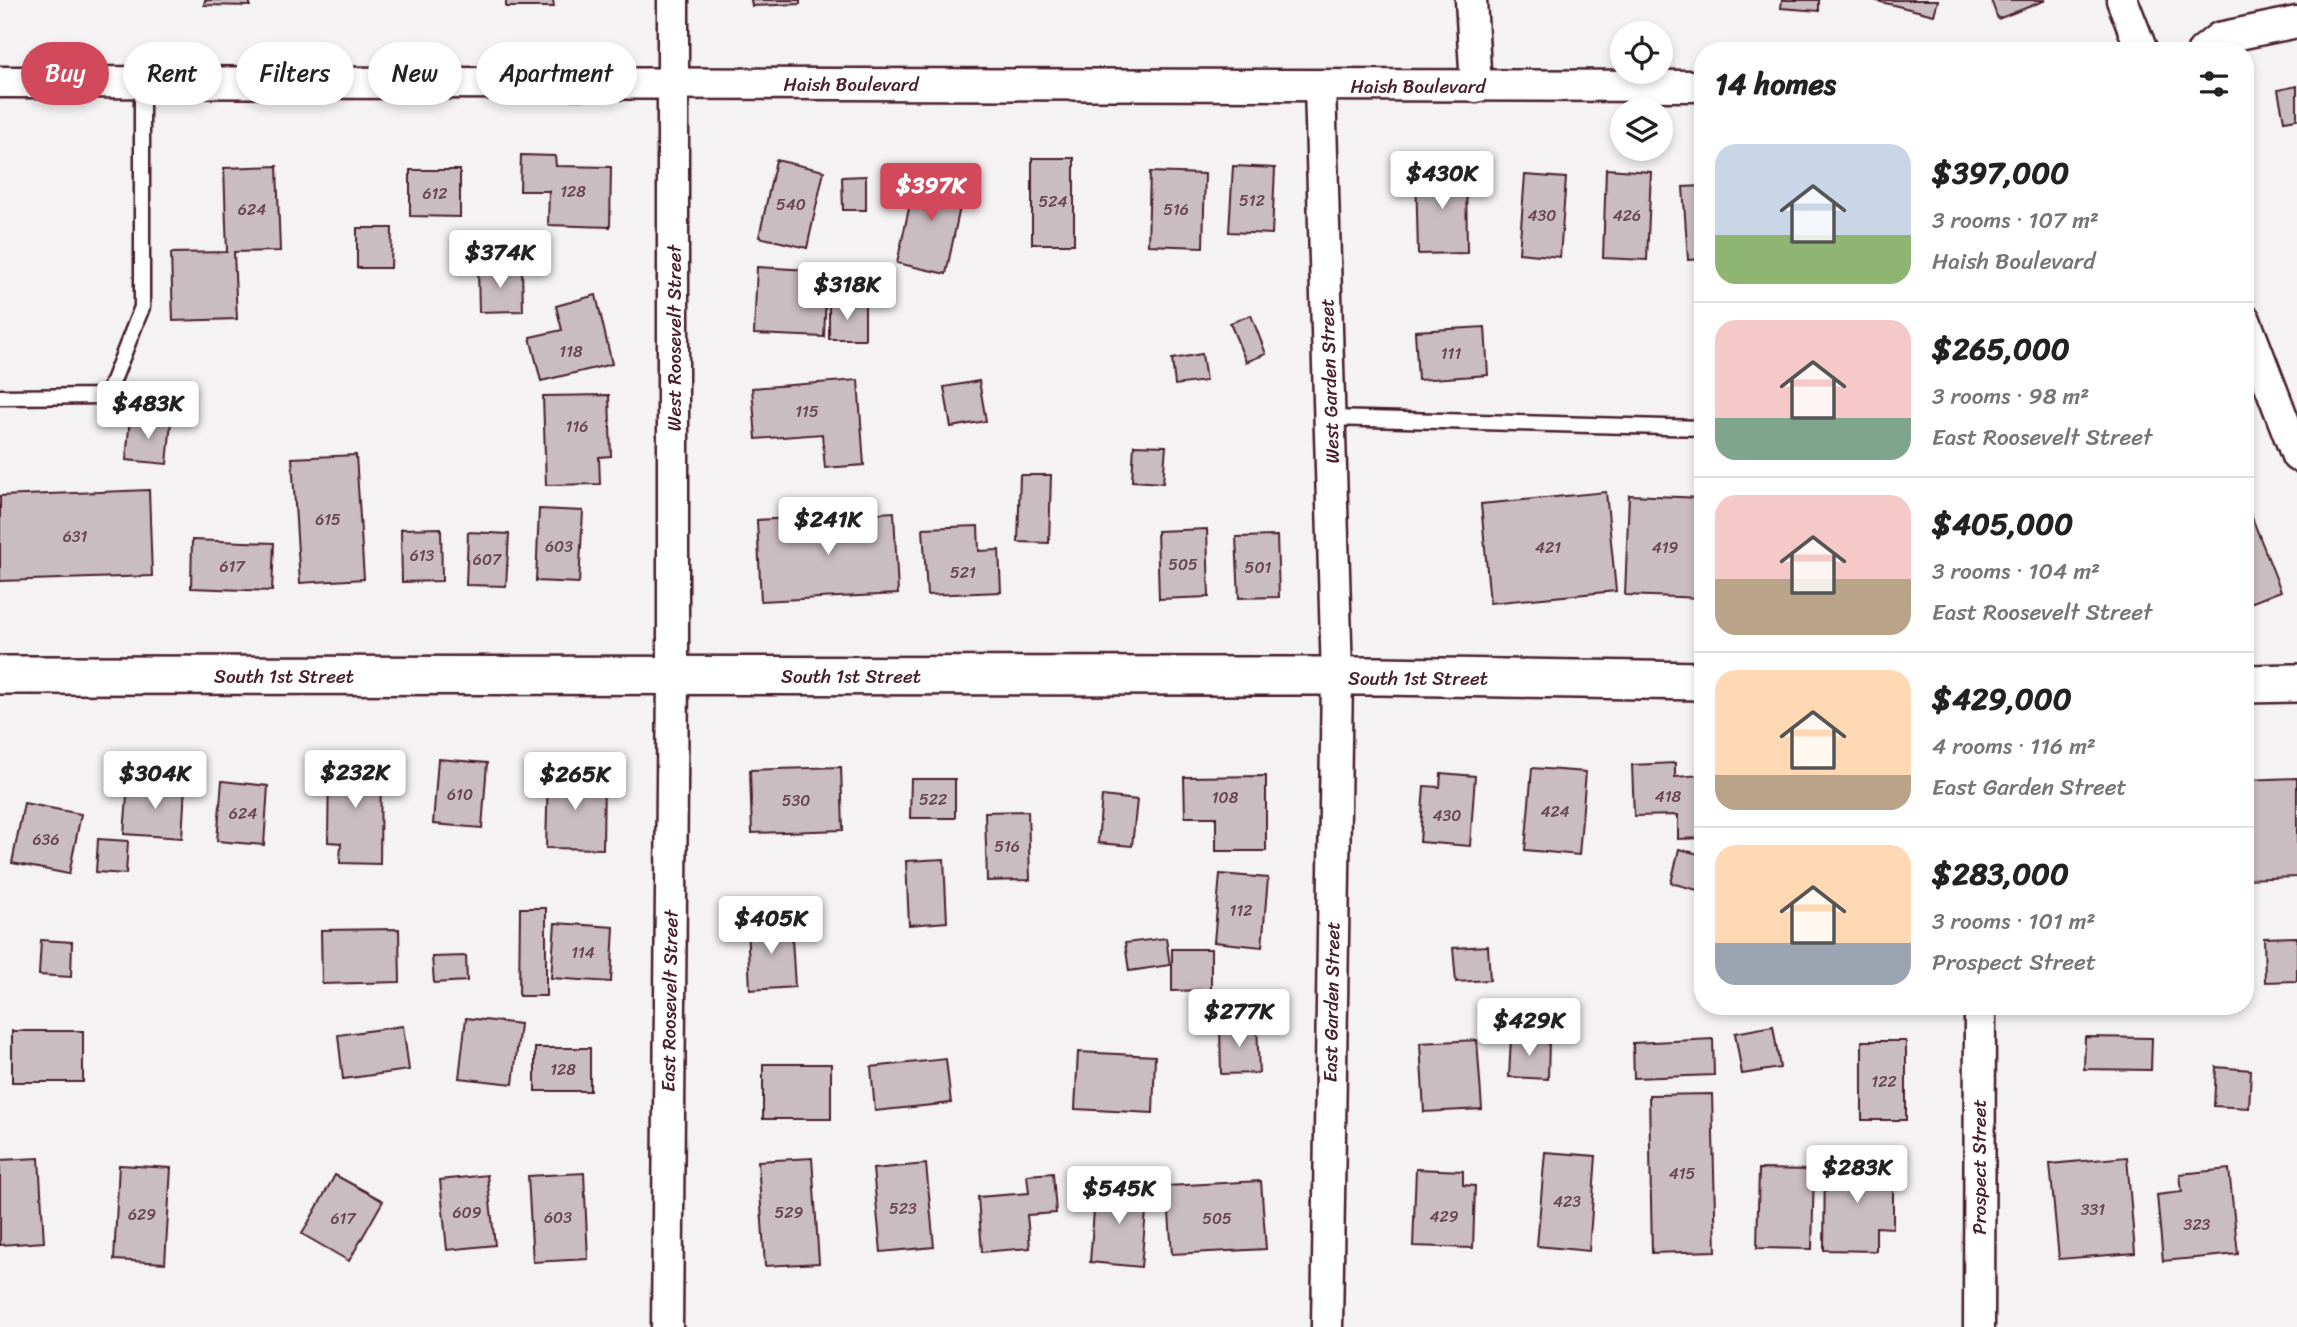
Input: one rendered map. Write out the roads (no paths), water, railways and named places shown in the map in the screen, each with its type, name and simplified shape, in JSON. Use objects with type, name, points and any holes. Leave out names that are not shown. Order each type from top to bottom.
[{"type":"street","name":"West Roosevelt Street","points":[[673,0],[673,676]]},
{"type":"street","points":[[1471,0],[1476,87]]},
{"type":"street","points":[[2122,0],[2138,42]]},
{"type":"street","points":[[2214,42],[2219,38],[2297,22]]},
{"type":"street","name":"Haish Boulevard","points":[[0,82],[123,82]]},
{"type":"street","name":"Haish Boulevard","points":[[222,82],[1694,86]]},
{"type":"street","name":"West Garden Street","points":[[1320,86],[1337,677]]},
{"type":"street","points":[[2254,344],[2297,456]]},
{"type":"street","name":"South 1st Street","points":[[0,676],[1337,677],[1694,681]]},
{"type":"street","name":"East Roosevelt Street","points":[[667,1327],[673,676]]},
{"type":"street","name":"East Garden Street","points":[[1326,1327],[1337,677]]},
{"type":"street","points":[[2254,684],[2297,683]]},
{"type":"street","name":"Prospect Street","points":[[1979,1327],[1980,1015]]},
{"type":"lane","points":[[0,397],[107,396],[142,307],[142,105]]},
{"type":"lane","points":[[1330,418],[1694,428]]}]
